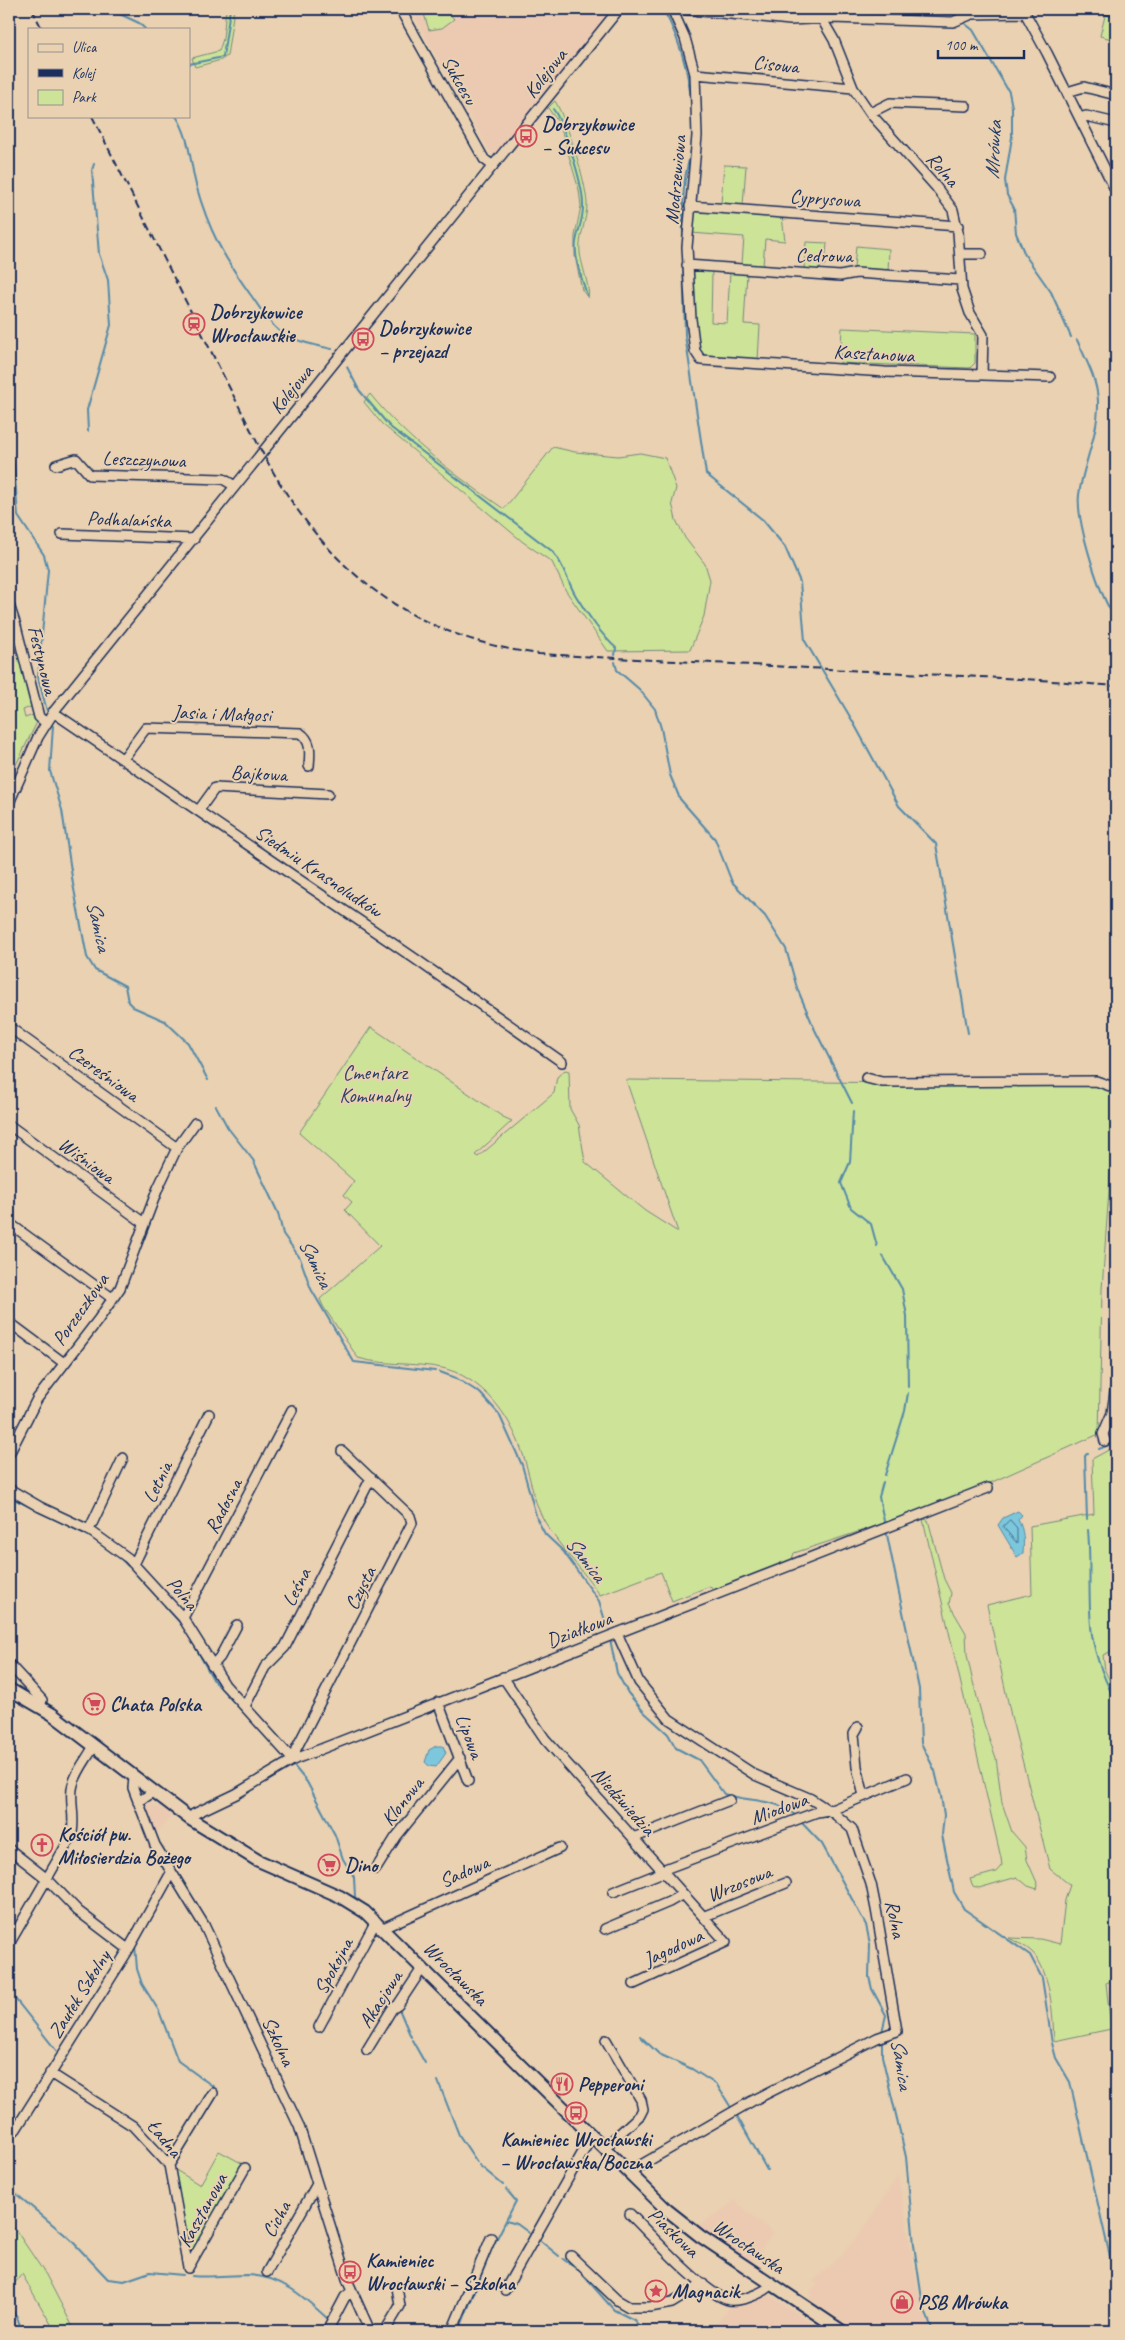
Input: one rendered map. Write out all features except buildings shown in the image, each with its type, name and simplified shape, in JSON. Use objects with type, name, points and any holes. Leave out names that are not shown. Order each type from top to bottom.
[{"type":"main road","name":"Wrocławska","points":[[9,1690],[40,1708],[94,1746],[152,1792],[190,1819],[257,1860],[346,1900],[380,1925],[680,2221],[842,2331]]},
{"type":"street","name":"Sukcesu","points":[[400,9],[484,159],[493,166]]},
{"type":"street","name":"Kolejowa","points":[[9,802],[53,712],[619,9]]},
{"type":"street","points":[[673,10],[681,9],[790,20],[953,22],[972,14],[1024,11],[1112,173],[1116,190]]},
{"type":"street","name":"Rolna","points":[[816,9],[834,40],[853,88],[870,113],[945,198],[953,210],[958,226],[960,280],[970,313],[983,335],[982,375]]},
{"type":"street","points":[[1104,9],[1116,11]]},
{"type":"street","name":"Modrzewiowa","points":[[673,10],[685,38],[695,74],[697,136],[686,247],[691,318],[695,351],[698,357]]},
{"type":"street","name":"Cisowa","points":[[695,74],[853,88]]},
{"type":"street","points":[[1067,92],[1084,86],[1116,94]]},
{"type":"street","points":[[870,113],[890,103],[966,106]]},
{"type":"street","points":[[1081,118],[1086,116],[1116,123]]},
{"type":"street","name":"Cyprysowa","points":[[690,206],[958,226]]},
{"type":"street","points":[[960,254],[982,254]]},
{"type":"street","name":"Cedrowa","points":[[688,265],[840,276],[856,273],[960,280]]},
{"type":"street","name":"Kasztanowa","points":[[698,357],[706,362],[1050,378]]},
{"type":"street","name":"Leszczynowa","points":[[56,465],[76,459],[90,475],[223,479],[235,486]]},
{"type":"street","name":"Podhalańska","points":[[62,534],[194,539]]},
{"type":"street","name":"Festynowa","points":[[9,605],[39,717],[46,723]]},
{"type":"street","name":"Siedmiu Krasnoludków","points":[[53,712],[199,810],[562,1062]]},
{"type":"street","name":"Jasia i Małgosi","points":[[123,759],[146,728],[300,733],[309,744],[309,766]]},
{"type":"street","name":"Bajkowa","points":[[199,810],[215,788],[328,794]]},
{"type":"street","name":"Czereśniowa","points":[[9,1027],[177,1148]]},
{"type":"street","points":[[866,1078],[882,1082],[1096,1082],[1116,1088]]},
{"type":"street","name":"Porzeczkowa","points":[[9,1454],[37,1399],[120,1288],[144,1223],[177,1148],[195,1123]]},
{"type":"street","name":"Wiśniowa","points":[[9,1125],[144,1223]]},
{"type":"street","points":[[9,1223],[112,1298]]},
{"type":"street","points":[[9,1322],[64,1362]]},
{"type":"street","points":[[1116,1327],[1116,1341]]},
{"type":"street","points":[[1105,1441],[1103,1434],[1112,1413],[1116,1385]]},
{"type":"street","name":"Radosna","points":[[183,1618],[292,1410]]},
{"type":"street","name":"Letnia","points":[[134,1564],[209,1414]]},
{"type":"street","name":"Czysta","points":[[293,1760],[296,1749],[412,1523],[410,1516],[342,1451]]},
{"type":"street","points":[[89,1530],[123,1458]]},
{"type":"street","name":"Leśna","points":[[245,1706],[264,1667],[285,1647],[371,1478]]},
{"type":"street","name":"Działkowa","points":[[190,1819],[194,1814],[236,1794],[293,1760],[988,1488]]},
{"type":"street","name":"Polna","points":[[9,1489],[40,1507],[89,1530],[118,1549],[134,1564],[183,1618],[212,1666],[293,1760]]},
{"type":"street","points":[[212,1666],[220,1657],[237,1624]]},
{"type":"street","name":"Rolna","points":[[617,1633],[639,1682],[669,1719],[755,1775],[811,1799],[852,1829],[871,1884],[885,1954],[897,2030],[752,2101],[629,2172]]},
{"type":"street","points":[[9,1664],[42,1700],[40,1708]]},
{"type":"street","name":"Niedźwiedzia","points":[[503,1677],[545,1739],[662,1871],[705,1916],[726,1942]]},
{"type":"street","name":"Lipowa","points":[[438,1702],[468,1781]]},
{"type":"street","points":[[858,1727],[854,1734],[857,1767],[864,1796]]},
{"type":"street","points":[[9,1944],[71,1837],[74,1782],[94,1746]]},
{"type":"street","name":"Klonowa","points":[[376,1869],[396,1837],[460,1758]]},
{"type":"street","name":"Szkolna","points":[[134,1778],[133,1788],[155,1845],[204,1925],[255,2029],[299,2126],[352,2291],[370,2331]]},
{"type":"street","name":"Miodowa","points":[[613,1892],[662,1871],[827,1809],[834,1809],[908,1778]]},
{"type":"street","points":[[138,1802],[152,1792]]},
{"type":"street","points":[[634,1838],[730,1800]]},
{"type":"street","name":"Sadowa","points":[[380,1925],[560,1848]]},
{"type":"street","points":[[9,1849],[47,1879],[78,1911],[128,1949]]},
{"type":"street","name":"Zaułek Szkolny","points":[[11,2131],[128,1949],[171,1873]]},
{"type":"street","name":"Wrzosowa","points":[[705,1916],[786,1883]]},
{"type":"street","points":[[604,1929],[669,1902],[683,1894]]},
{"type":"street","name":"Spokojna","points":[[319,2028],[380,1925]]},
{"type":"street","name":"Jagodowa","points":[[634,1984],[726,1942]]},
{"type":"street","name":"Akacjowa","points":[[367,2050],[392,2009],[398,2005],[423,1967]]},
{"type":"street","points":[[604,2148],[643,2110],[641,2100],[606,2040]]},
{"type":"street","name":"Ładna","points":[[50,2073],[133,2126],[169,2165],[188,2268]]},
{"type":"street","points":[[169,2165],[213,2093]]},
{"type":"street","points":[[505,2290],[592,2136]]},
{"type":"street","name":"Kasztanowa","points":[[188,2268],[245,2168]]},
{"type":"street","name":"Cicha","points":[[267,2272],[317,2184]]},
{"type":"street","name":"Piaskowa","points":[[630,2214],[703,2284],[729,2300],[764,2291],[771,2284]]},
{"type":"street","points":[[452,2331],[492,2238]]},
{"type":"street","points":[[571,2256],[617,2300],[629,2307],[650,2307],[672,2303],[703,2284]]},
{"type":"street","points":[[385,2331],[400,2306],[397,2287]]},
{"type":"street","points":[[327,2331],[346,2297],[352,2291]]},
{"type":"shaded area","points":[[410,9],[612,9],[495,157],[488,148]]},
{"type":"shaded area","points":[[147,1803],[158,1806],[172,1815],[154,1836],[143,1807]]},
{"type":"shaded area","points":[[898,2176],[918,2289],[930,2331],[857,2331],[809,2299],[812,2294],[810,2292],[817,2284],[813,2281],[840,2257],[868,2223]]},
{"type":"shaded area","points":[[735,2201],[773,2233],[751,2263],[698,2226]]},
{"type":"shaded area","points":[[767,2293],[824,2331],[711,2331],[731,2305]]},
{"type":"green space","points":[[226,9],[234,9],[227,56],[221,60],[195,67],[192,58],[219,51],[223,39]]},
{"type":"green space","points":[[412,9],[449,9],[449,13],[454,19],[442,28],[429,30],[424,14],[416,13]]},
{"type":"green space","points":[[1106,12],[1116,15],[1116,40],[1100,36]]},
{"type":"green space","points":[[555,101],[570,136],[586,194],[587,210],[580,247],[589,294],[588,298],[582,290],[575,256],[575,236],[581,206],[579,190],[560,125],[548,108]]},
{"type":"green space","points":[[724,165],[746,166],[743,205],[721,203]]},
{"type":"green space","points":[[698,211],[782,217],[785,241],[765,239],[763,266],[742,264],[744,237],[691,233],[692,213]]},
{"type":"green space","points":[[806,242],[827,243],[825,265],[820,265],[820,270],[804,269]]},
{"type":"green space","points":[[856,246],[889,249],[888,271],[854,268]]},
{"type":"green space","points":[[691,270],[712,271],[711,322],[727,323],[730,272],[747,273],[744,324],[760,325],[758,360],[704,357],[697,350]]},
{"type":"green space","points":[[842,328],[975,334],[975,363],[970,368],[840,363]]},
{"type":"green space","points":[[370,394],[399,426],[432,456],[504,509],[553,447],[575,452],[618,456],[640,453],[665,458],[676,488],[672,503],[676,520],[685,538],[705,564],[710,580],[704,616],[690,650],[608,651],[566,591],[552,562],[523,542],[382,424],[364,402]]},
{"type":"green space","points":[[9,616],[33,706],[23,710],[25,718],[36,714],[37,722],[9,779]]},
{"type":"green space","name":"Cmentarz Komunalny","points":[[371,1027],[503,1117],[512,1121],[475,1155],[478,1157],[554,1093],[557,1077],[565,1070],[569,1071],[570,1109],[579,1125],[585,1162],[645,1211],[678,1232],[626,1080],[1103,1085],[1116,1092],[1102,1289],[1099,1434],[981,1487],[882,1524],[794,1553],[791,1562],[714,1592],[710,1586],[672,1601],[661,1572],[600,1595],[551,1532],[542,1516],[536,1503],[523,1453],[502,1411],[492,1399],[469,1379],[455,1372],[434,1366],[370,1361],[358,1358],[320,1299],[380,1246],[345,1210],[352,1202],[344,1195],[354,1181],[299,1133]]},
{"type":"green space","points":[[1116,1446],[1116,1649],[1103,1655],[1105,1671],[1116,1693],[1116,1979],[1106,1983],[1111,2029],[1054,2041],[1050,1994],[1043,1970],[1032,1952],[1009,1938],[1040,1939],[1060,1944],[1065,1900],[1070,1885],[1050,1869],[1011,1716],[987,1605],[1032,1594],[1030,1526],[1094,1514],[1092,1459]]},
{"type":"green space","points":[[923,1519],[928,1520],[944,1579],[951,1593],[949,1604],[966,1633],[967,1655],[984,1724],[996,1758],[1002,1803],[1012,1832],[1025,1847],[1027,1860],[1038,1885],[1037,1889],[1028,1886],[1017,1877],[979,1888],[973,1886],[970,1879],[996,1872],[1002,1865]]},
{"type":"green space","points":[[219,2151],[245,2165],[191,2262],[174,2169],[200,2185]]},
{"type":"green space","points":[[9,2220],[46,2275],[75,2331],[55,2331],[22,2274],[9,2290]]},
{"type":"water","points":[[1018,1511],[1022,1515],[1018,1520],[1022,1531],[1023,1553],[1017,1557],[998,1525],[1003,1518]]},
{"type":"water","points":[[436,1746],[443,1746],[446,1753],[436,1767],[429,1766],[425,1762],[429,1750]]},
{"type":"waterway","points":[[109,9],[139,23],[144,28]]},
{"type":"waterway","points":[[190,64],[223,57],[230,9]]},
{"type":"waterway","points":[[663,9],[671,24],[682,54],[689,85],[693,117],[693,140],[684,187],[683,244]]},
{"type":"waterway","name":"Mrówka","points":[[950,9],[957,17]]},
{"type":"waterway","name":"Mrówka","points":[[963,22],[973,30],[1009,92],[1012,107],[1012,137],[1005,180],[1007,195],[1014,208],[1016,233],[1025,255],[1051,292],[1071,337]]},
{"type":"waterway","points":[[553,109],[567,140],[582,195],[583,214],[576,242],[576,255],[587,295]]},
{"type":"waterway","points":[[177,118],[187,141],[196,185],[206,216],[224,255],[240,280],[266,317],[278,330],[297,340],[332,349]]},
{"type":"waterway","points":[[88,431],[87,410],[111,325],[108,280],[99,254],[92,170],[94,164]]},
{"type":"waterway","points":[[683,254],[685,335],[706,474],[763,520],[785,547],[800,582],[805,641],[852,720],[899,806],[936,844],[968,1033]]},
{"type":"waterway","name":"Mrówka","points":[[1077,340],[1093,377],[1098,401],[1096,425],[1079,495],[1081,522],[1096,578],[1116,618]]},
{"type":"waterway","points":[[347,367],[359,390],[390,427],[552,551],[560,561],[584,609],[600,631],[616,648],[615,655]]},
{"type":"waterway","name":"Samica","points":[[9,445],[14,464],[18,516],[44,555],[48,570],[38,677],[47,711]]},
{"type":"waterway","points":[[615,662],[617,670],[639,689],[655,709],[661,728],[670,775],[680,799],[715,839],[732,882],[765,916],[786,949],[797,988],[815,1030],[852,1103]]},
{"type":"waterway","name":"Samica","points":[[53,726],[50,771],[62,810],[73,884],[87,957],[95,970],[125,986],[128,1002],[133,1007],[165,1021],[188,1043],[208,1080]]},
{"type":"waterway","name":"Samica","points":[[216,1106],[228,1128],[253,1160],[278,1213],[283,1234],[300,1258],[311,1289],[354,1362],[435,1371]]},
{"type":"waterway","points":[[853,1111],[850,1162],[841,1183],[851,1208],[871,1224],[877,1246]]},
{"type":"waterway","points":[[883,1256],[902,1289],[907,1316],[908,1387]]},
{"type":"waterway","name":"Samica","points":[[440,1372],[456,1378],[480,1393],[499,1414],[522,1465],[537,1519],[545,1534],[563,1551],[599,1601],[607,1627]]},
{"type":"waterway","points":[[885,1475],[905,1411],[908,1393]]},
{"type":"waterway","points":[[1099,1449],[1116,1442]]},
{"type":"waterway","points":[[1087,1519],[1085,1456],[1088,1453]]},
{"type":"waterway","points":[[883,1482],[879,1497],[885,1526]]},
{"type":"waterway","points":[[16,1500],[93,1538]]},
{"type":"waterway","points":[[886,1530],[919,1689],[921,1743],[935,1771],[941,1796],[944,1815],[942,1835],[954,1892],[964,1909],[1030,1955],[1042,1978],[1052,2043],[1056,2058],[1070,2082],[1116,2283]]},
{"type":"waterway","points":[[1088,1530],[1092,1636],[1100,1666],[1116,1702]]},
{"type":"waterway","points":[[117,1555],[128,1566]]},
{"type":"waterway","points":[[135,1573],[159,1599]]},
{"type":"waterway","points":[[165,1606],[183,1626]]},
{"type":"waterway","name":"Samica","points":[[610,1639],[617,1673],[628,1693],[643,1711],[668,1734],[676,1748],[699,1760],[724,1794],[771,1803],[789,1810],[796,1816]]},
{"type":"waterway","points":[[192,1641],[214,1681],[236,1704]]},
{"type":"waterway","points":[[251,1720],[285,1757]]},
{"type":"waterway","points":[[293,1765],[307,1782],[335,1835],[343,1859],[354,1877],[355,1897],[363,1904]]},
{"type":"waterway","name":"Samica","points":[[801,1822],[822,1844],[866,1925],[870,1944],[869,1977],[872,1989],[886,2015],[882,2032]]},
{"type":"waterway","points":[[135,1945],[137,1969],[142,1984],[159,2011],[178,2061],[214,2087]]},
{"type":"waterway","points":[[9,1991],[59,2054]]},
{"type":"waterway","points":[[399,2009],[411,2037]]},
{"type":"waterway","points":[[640,2036],[659,2054],[692,2069],[717,2085],[730,2106]]},
{"type":"waterway","points":[[412,2040],[425,2063]]},
{"type":"waterway","name":"Samica","points":[[882,2040],[882,2056],[906,2157],[914,2245],[923,2306],[933,2331]]},
{"type":"waterway","points":[[438,2081],[459,2135],[477,2162]]},
{"type":"waterway","points":[[737,2116],[767,2170]]},
{"type":"waterway","points":[[479,2165],[503,2185]]},
{"type":"waterway","points":[[9,2188],[70,2239],[108,2279],[124,2281],[150,2272],[183,2275]]},
{"type":"waterway","points":[[459,2331],[492,2248],[516,2201],[506,2189]]},
{"type":"waterway","points":[[506,2221],[517,2224],[532,2235]]},
{"type":"waterway","points":[[538,2239],[559,2256]]},
{"type":"waterway","points":[[563,2259],[578,2270]]},
{"type":"waterway","points":[[192,2276],[247,2275],[272,2279],[293,2290],[330,2321]]},
{"type":"waterway","points":[[583,2275],[614,2310],[634,2320],[643,2331]]},
{"type":"waterway","points":[[9,2305],[17,2317],[22,2331]]},
{"type":"waterway","points":[[1116,2311],[1114,2324],[1116,2325]]},
{"type":"waterway","points":[[336,2326],[341,2331]]},
{"type":"railway","points":[[32,9],[42,28]]},
{"type":"railway","points":[[93,118],[262,452],[286,493],[313,530],[342,562],[374,590],[409,613],[448,631],[491,645],[539,654],[1040,680],[1116,686]]},
{"type":"place","name":"Dobrzykowice – Sukcesu","points":[[526,136]]},
{"type":"place","name":"Dobrzykowice Wrocławskie","points":[[194,324]]},
{"type":"place","name":"Dobrzykowice – przejazd","points":[[363,339]]},
{"type":"place","name":"Chata Polska","points":[[94,1704]]},
{"type":"place","name":"Kościół pw. Miłosierdzia Bożego","points":[[42,1845]]},
{"type":"place","name":"Dino","points":[[329,1865]]},
{"type":"place","name":"Pepperoni","points":[[562,2084]]},
{"type":"place","name":"Kamieniec Wrocławski – Wrocławska/Boczna","points":[[576,2113]]},
{"type":"place","name":"Kamieniec Wrocławski – Szkolna","points":[[350,2272]]},
{"type":"place","name":"Magnacik","points":[[656,2291]]},
{"type":"place","name":"PSB Mrówka","points":[[902,2302]]}]
